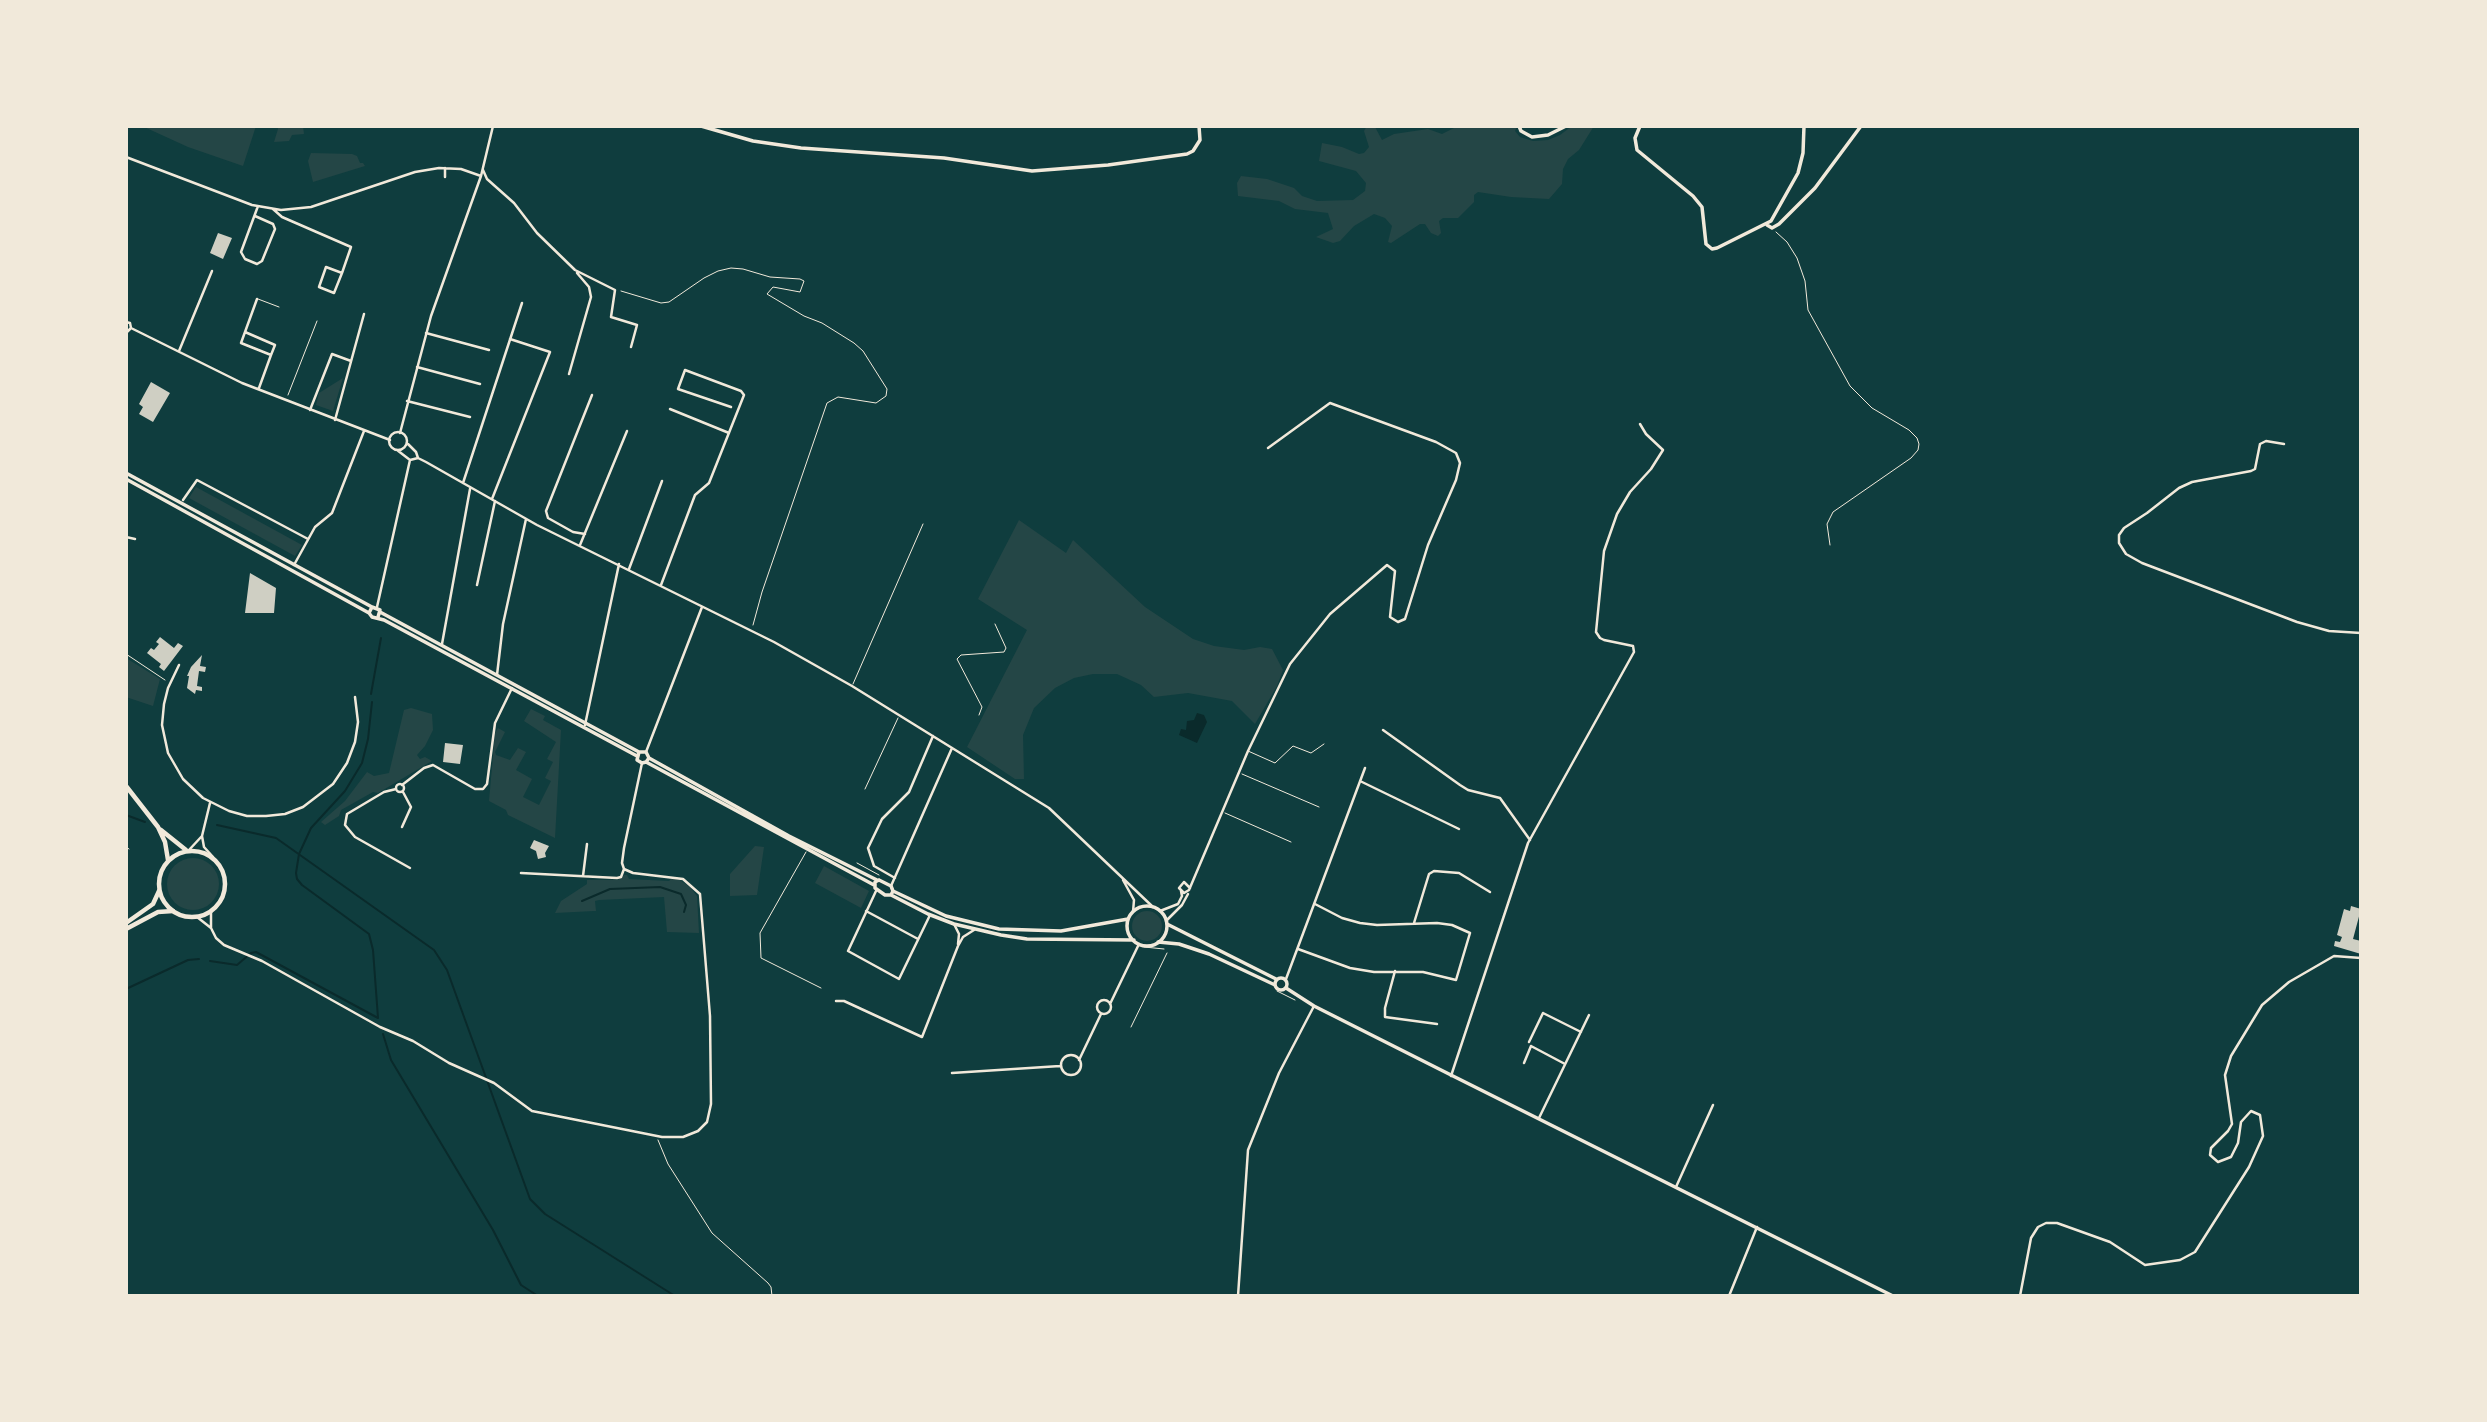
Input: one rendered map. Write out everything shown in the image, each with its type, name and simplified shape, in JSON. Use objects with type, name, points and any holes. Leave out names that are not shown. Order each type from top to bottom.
[{"type":"main road","points":[[701,126],[752,141],[801,148],[944,158],[1032,172],[1187,154],[1193,151],[1200,140],[1199,126]]},
{"type":"main road","points":[[1519,126],[1521,131],[1532,137],[1548,135],[1566,126]]},
{"type":"main road","points":[[1640,126],[1635,138],[1637,150],[1693,196],[1702,207],[1704,236],[1709,247],[1717,248],[1770,226],[1821,181],[1861,126]]},
{"type":"main road","points":[[1770,226],[1798,173],[1803,153],[1804,126]]},
{"type":"main road","points":[[126,473],[586,723],[646,761],[807,850],[875,883],[893,886],[946,916],[999,929],[1061,931],[1128,919]]},
{"type":"main road","points":[[126,479],[372,617],[378,617],[584,728],[638,754],[646,752],[646,761]]},
{"type":"main road","points":[[369,613],[377,609]]},
{"type":"main road","points":[[377,609],[378,617]]},
{"type":"main road","points":[[646,761],[822,853],[875,883],[877,890],[893,886]]},
{"type":"main road","points":[[126,786],[168,838],[188,850],[200,851],[213,857],[222,869],[226,885],[222,900],[211,911],[197,917],[173,911],[166,905],[159,891]]},
{"type":"main road","points":[[158,827],[165,842],[168,860]]},
{"type":"main road","points":[[126,923],[153,904],[159,891],[160,874],[168,860],[188,850]]},
{"type":"main road","points":[[893,886],[929,915],[974,930],[1027,939],[1134,940]]},
{"type":"main road","points":[[1158,942],[1165,934],[1166,922],[1160,911],[1142,906],[1128,919],[1128,931],[1139,944],[1180,944],[1209,954],[1275,985],[1279,990],[1286,988],[1314,1006],[1451,1076],[1893,1296]]},
{"type":"main road","points":[[126,929],[158,912],[173,911]]},
{"type":"main road","points":[[1166,922],[1276,979],[1286,979],[1286,988]]},
{"type":"main road","points":[[1275,985],[1276,979]]},
{"type":"street","points":[[400,433],[426,333],[481,176],[493,126]]},
{"type":"street","points":[[126,157],[258,206],[273,209],[311,207],[415,172],[461,169],[481,176]]},
{"type":"street","points":[[445,169],[445,177]]},
{"type":"street","points":[[483,169],[487,179],[514,203],[537,233],[589,287],[591,297],[569,374]]},
{"type":"street","points":[[256,216],[272,224],[275,229],[262,261],[257,264],[244,259],[241,252],[258,206]]},
{"type":"street","points":[[273,209],[282,217],[351,247],[342,273],[334,293],[319,286],[326,267],[342,273]]},
{"type":"street","points":[[575,270],[615,290],[611,317],[637,325],[631,347]]},
{"type":"street","points":[[179,351],[212,271]]},
{"type":"street","points":[[257,299],[241,343],[271,355]]},
{"type":"street","points":[[463,484],[522,303]]},
{"type":"street","points":[[335,420],[364,314]]},
{"type":"street","points":[[126,322],[130,323],[131,328],[225,376],[390,440]]},
{"type":"street","points":[[126,332],[131,328]]},
{"type":"street","points":[[245,332],[275,345],[258,389]]},
{"type":"street","points":[[426,333],[488,350]]},
{"type":"street","points":[[477,585],[493,500],[550,352],[510,339]]},
{"type":"street","points":[[310,410],[332,354],[351,361]]},
{"type":"street","points":[[417,367],[480,384]]},
{"type":"street","points":[[661,585],[695,495],[709,483],[743,393],[685,370],[678,389],[731,407]]},
{"type":"street","points":[[585,534],[573,532],[548,518],[546,511],[593,395]]},
{"type":"street","points":[[407,401],[470,417]]},
{"type":"street","points":[[1166,922],[1182,905],[1248,751],[1290,664],[1330,614],[1387,565],[1395,571],[1390,617],[1398,622],[1405,619],[1428,545],[1456,480],[1460,463],[1456,453],[1436,442],[1331,403],[1268,448]]},
{"type":"street","points":[[670,409],[729,433]]},
{"type":"street","points":[[1451,1076],[1521,860],[1634,652],[1633,646],[1600,638],[1596,632],[1604,551],[1617,514],[1630,492],[1663,450],[1646,434],[1640,424]]},
{"type":"street","points":[[294,565],[315,527],[332,513],[364,431]]},
{"type":"street","points":[[580,545],[627,431]]},
{"type":"street","points":[[410,460],[391,446],[393,434],[406,436],[407,443],[418,458],[526,519],[751,631],[852,686],[1048,808],[1153,907]]},
{"type":"street","points":[[397,450],[403,449],[407,443]]},
{"type":"street","points":[[2284,444],[2260,444],[2255,469],[2251,471],[2192,482],[2179,488],[2123,528],[2119,542],[2126,554],[2143,563],[2287,619],[2329,631],[2361,633]]},
{"type":"street","points":[[410,460],[418,458]]},
{"type":"street","points":[[377,609],[410,460]]},
{"type":"street","points":[[183,500],[197,480],[308,539]]},
{"type":"street","points":[[629,569],[662,481]]},
{"type":"street","points":[[442,644],[470,488]]},
{"type":"street","points":[[497,675],[503,624],[526,519]]},
{"type":"street","points":[[126,537],[135,539]]},
{"type":"street","points":[[584,728],[619,564]]},
{"type":"street","points":[[646,752],[702,607]]},
{"type":"street","points":[[179,665],[164,704],[162,725],[168,753],[189,786],[210,803],[229,811],[257,816],[285,814],[303,807],[323,793],[340,774],[351,755],[356,734],[355,697]]},
{"type":"street","points":[[410,868],[355,837],[345,825],[347,814],[384,792],[397,789],[428,765],[433,765],[475,789],[483,789],[487,784],[495,723],[512,688]]},
{"type":"street","points":[[1383,730],[1460,785],[1500,798],[1530,840]]},
{"type":"street","points":[[933,736],[909,792],[882,819],[869,848],[874,866],[893,886],[952,748]]},
{"type":"street","points":[[521,873],[621,877],[624,869],[624,848],[646,761]]},
{"type":"street","points":[[1286,979],[1365,768]]},
{"type":"street","points":[[1360,781],[1460,829]]},
{"type":"street","points":[[402,785],[411,807],[402,827]]},
{"type":"street","points":[[397,789],[403,792]]},
{"type":"street","points":[[210,803],[202,836],[204,847],[213,857]]},
{"type":"street","points":[[188,850],[202,836]]},
{"type":"street","points":[[583,876],[587,844]]},
{"type":"street","points":[[197,917],[211,928],[220,942],[253,957],[474,1076],[495,1083],[532,1111],[658,1136],[683,1138],[698,1131],[707,1122],[711,1104],[710,1016],[700,894],[683,879],[633,873],[624,869]]},
{"type":"street","points":[[1414,923],[1429,874],[1434,871],[1459,873],[1489,892]]},
{"type":"street","points":[[1160,911],[1178,904],[1182,896],[1180,885],[1196,874]]},
{"type":"street","points":[[1118,875],[1134,900],[1133,912]]},
{"type":"street","points":[[1186,883],[1189,889]]},
{"type":"street","points":[[1181,891],[1189,889]]},
{"type":"street","points":[[877,890],[848,951],[899,979],[929,915]]},
{"type":"street","points":[[1298,948],[1350,968],[1374,972],[1423,972],[1456,980],[1470,933],[1452,925],[1360,923],[1342,918],[1315,904]]},
{"type":"street","points":[[211,911],[211,928]]},
{"type":"street","points":[[866,911],[918,939]]},
{"type":"street","points":[[954,924],[958,934],[958,946]]},
{"type":"street","points":[[836,1001],[845,1001],[922,1037],[958,946],[963,937],[974,930]]},
{"type":"street","points":[[1101,1014],[1109,1012],[1110,1004],[1139,944]]},
{"type":"street","points":[[2020,1296],[2031,1238],[2038,1227],[2046,1223],[2057,1223],[2110,1241],[2145,1265],[2180,1260],[2194,1252],[2249,1167],[2263,1136],[2260,1115],[2251,1111],[2241,1122],[2238,1143],[2231,1157],[2218,1162],[2210,1155],[2211,1148],[2232,1124],[2225,1075],[2231,1056],[2262,1005],[2289,982],[2334,956],[2361,958]]},
{"type":"street","points":[[1395,971],[1385,1017],[1437,1024]]},
{"type":"street","points":[[1101,1014],[1097,1009],[1098,1003],[1104,1000],[1110,1004]]},
{"type":"street","points":[[1238,1296],[1248,1150],[1279,1073],[1314,1006]]},
{"type":"street","points":[[1529,1042],[1543,1013],[1581,1032]]},
{"type":"street","points":[[1079,1060],[1101,1014]]},
{"type":"street","points":[[1539,1118],[1589,1016]]},
{"type":"street","points":[[1524,1063],[1531,1046],[1565,1064]]},
{"type":"street","points":[[1068,1055],[1079,1060],[1081,1066],[1076,1075],[1066,1075],[1060,1066],[1062,1059],[1068,1055]]},
{"type":"street","points":[[952,1073],[1060,1066]]},
{"type":"street","points":[[1676,1187],[1713,1105]]},
{"type":"street","points":[[1729,1296],[1757,1227]]},
{"type":"lane","points":[[257,299],[279,307]]},
{"type":"lane","points":[[852,686],[923,524]]},
{"type":"lane","points":[[979,715],[982,707],[957,659],[961,655],[1004,652],[995,624]]},
{"type":"lane","points":[[126,654],[165,680]]},
{"type":"lane","points":[[865,789],[899,715]]},
{"type":"lane","points":[[1248,751],[1275,762],[1293,746],[1311,752],[1324,744]]},
{"type":"lane","points":[[1240,773],[1319,807]]},
{"type":"lane","points":[[1223,812],[1291,842]]},
{"type":"lane","points":[[807,850],[760,933],[761,958],[821,988]]},
{"type":"lane","points":[[1131,1027],[1167,953]]},
{"type":"path","points":[[1770,226],[1787,242],[1797,258],[1805,281],[1808,310],[1850,386],[1872,408],[1909,430],[1919,444],[1918,450],[1911,458],[1833,512],[1827,524],[1830,545]]},
{"type":"path","points":[[615,290],[661,303],[669,302],[718,271],[731,268],[770,277],[800,279],[804,281],[800,292],[773,287],[767,294],[854,343],[863,351],[887,389],[886,396],[876,403],[838,397],[827,403],[751,631]]},
{"type":"path","points":[[286,400],[317,321]]},
{"type":"path","points":[[857,863],[893,886]]},
{"type":"path","points":[[658,1136],[658,1143],[668,1164],[712,1233],[768,1283],[772,1296]]},
{"type":"shaded area","points":[[142,126],[256,126],[243,166],[188,147]]},
{"type":"shaded area","points":[[277,126],[303,126],[304,134],[292,135],[289,141],[274,142]]},
{"type":"shaded area","points":[[1367,126],[1375,127],[1382,140],[1394,134],[1428,129],[1442,134],[1458,126],[1517,126],[1515,131],[1520,137],[1533,141],[1548,140],[1572,126],[1594,126],[1579,150],[1568,159],[1563,169],[1562,184],[1549,199],[1478,192],[1474,195],[1474,202],[1458,218],[1443,218],[1439,221],[1441,233],[1438,236],[1431,233],[1425,224],[1420,224],[1391,243],[1388,242],[1392,226],[1385,218],[1374,214],[1354,226],[1340,241],[1333,243],[1316,237],[1333,229],[1328,213],[1295,209],[1279,201],[1238,196],[1237,183],[1241,176],[1267,179],[1294,188],[1302,196],[1317,201],[1353,200],[1365,191],[1366,183],[1356,171],[1319,161],[1322,143],[1359,154],[1364,153],[1369,147],[1364,131]]},
{"type":"shaded area","points":[[311,153],[352,154],[365,166],[313,182],[308,161]]},
{"type":"shaded area","points":[[343,378],[333,411],[316,405],[319,393]]},
{"type":"shaded area","points":[[196,487],[302,545],[295,556],[189,498]]},
{"type":"shaded area","points":[[1019,520],[1066,553],[1073,540],[1145,607],[1193,639],[1214,646],[1244,650],[1260,647],[1272,649],[1283,670],[1255,724],[1232,701],[1188,693],[1154,697],[1141,685],[1117,674],[1093,674],[1074,678],[1055,688],[1034,708],[1023,735],[1024,779],[1015,779],[967,747],[1027,630],[978,599]]},
{"type":"shaded area","points":[[126,658],[160,679],[153,706],[126,697]]},
{"type":"shaded area","points":[[411,708],[432,714],[433,730],[417,755],[420,759],[425,757],[432,761],[378,793],[373,792],[341,810],[339,816],[325,825],[321,822],[345,801],[367,772],[374,776],[389,773],[404,710]]},
{"type":"shaded area","points":[[531,709],[545,716],[543,720],[561,730],[555,838],[508,815],[506,810],[489,801],[495,733],[498,728],[505,732],[496,755],[510,760],[518,748],[526,752],[516,770],[532,779],[523,797],[539,805],[551,781],[545,778],[553,762],[547,759],[556,742],[524,721]]},
{"type":"shaded area","points":[[1197,713],[1204,715],[1207,722],[1197,743],[1179,735],[1181,729],[1186,730],[1187,721],[1194,720]]},
{"type":"shaded area","points":[[755,846],[764,847],[757,895],[730,896],[730,874]]},
{"type":"shaded area","points":[[193,858],[212,865],[219,884],[212,903],[193,910],[174,903],[167,884],[174,865]]},
{"type":"shaded area","points":[[824,866],[869,891],[861,908],[815,883]]},
{"type":"shaded area","points":[[624,875],[629,879],[669,881],[672,878],[690,887],[697,896],[699,933],[667,932],[664,897],[599,900],[595,901],[596,911],[555,913],[561,901],[587,884],[587,880],[618,880]]},
{"type":"shaded area","points":[[1147,911],[1158,915],[1162,926],[1158,937],[1147,941],[1136,937],[1132,926],[1136,915]]},
{"type":"building","points":[[218,233],[232,238],[223,259],[210,253]]},
{"type":"building","points":[[151,382],[170,393],[153,422],[139,414],[143,407],[139,404]]},
{"type":"building","points":[[250,573],[276,588],[274,613],[245,613]]},
{"type":"building","points":[[160,637],[174,648],[178,643],[183,646],[164,671],[159,667],[161,664],[147,653],[159,644],[156,642]]},
{"type":"building","points":[[202,655],[200,666],[206,667],[205,672],[199,671],[197,686],[202,687],[202,691],[196,690],[195,694],[187,688],[187,676]]},
{"type":"building","points":[[445,743],[463,745],[460,764],[443,762]]},
{"type":"building","points":[[534,840],[549,846],[546,857],[538,859],[536,851],[530,848]]},
{"type":"building","points":[[2351,906],[2361,909],[2353,939],[2361,941],[2361,954],[2334,946],[2335,941],[2340,942],[2342,937],[2337,935],[2344,909],[2350,911]]},
{"type":"waterway","points":[[371,694],[381,638]]},
{"type":"waterway","points":[[210,961],[237,965],[256,952],[378,1018],[373,950],[369,934],[302,885],[296,873],[299,854],[311,828],[345,791],[362,763],[372,702]]},
{"type":"waterway","points":[[126,815],[145,822]]},
{"type":"waterway","points":[[217,825],[276,838],[434,950],[447,970],[530,1199],[545,1214],[675,1296]]},
{"type":"waterway","points":[[582,901],[610,889],[660,887],[681,894],[686,905],[684,912]]},
{"type":"waterway","points":[[126,989],[188,960],[199,959]]},
{"type":"waterway","points":[[383,1034],[391,1060],[493,1230],[521,1285],[538,1296]]}]
